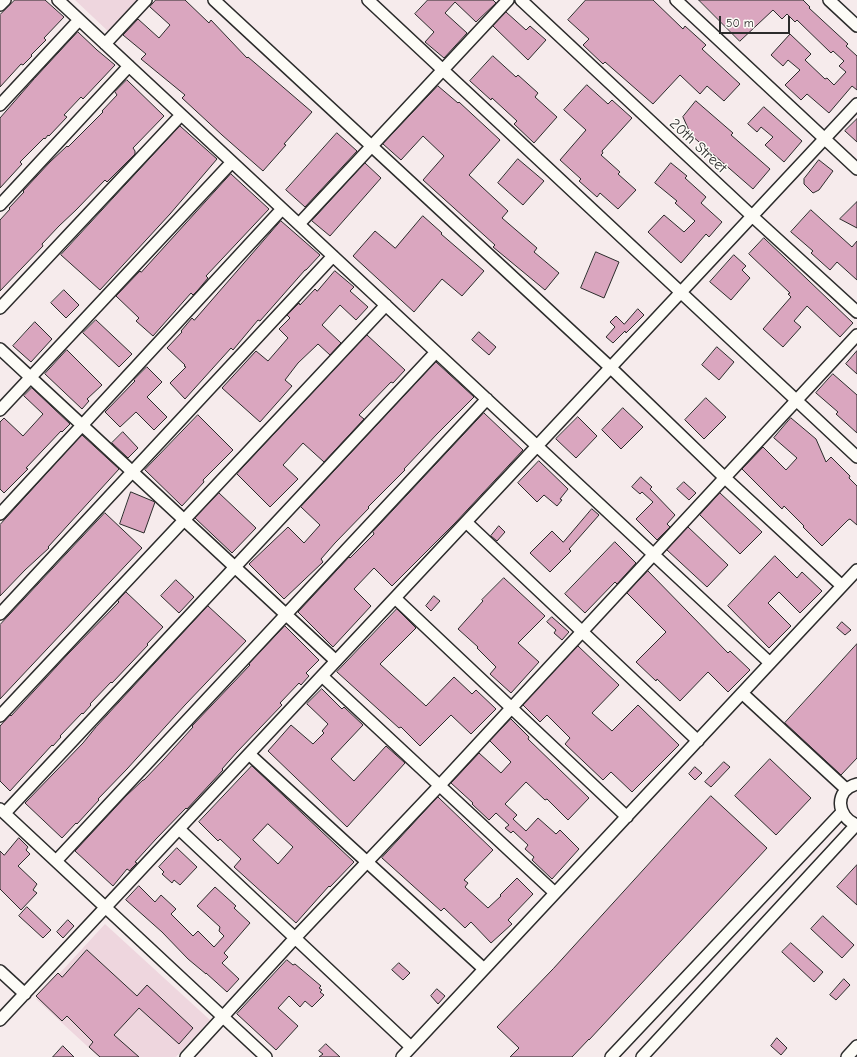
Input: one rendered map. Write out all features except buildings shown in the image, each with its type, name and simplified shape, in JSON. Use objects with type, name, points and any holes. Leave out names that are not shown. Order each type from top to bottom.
[{"type":"street","points":[[0,5],[5,0]]},
{"type":"street","points":[[58,0],[770,663]]},
{"type":"street","points":[[105,44],[146,0]]},
{"type":"street","points":[[214,0],[611,368],[724,477],[842,586]]},
{"type":"street","points":[[368,0],[857,457]]},
{"type":"street","points":[[299,224],[508,0]]},
{"type":"street","name":"20th Street","points":[[521,0],[857,312]]},
{"type":"street","points":[[676,0],[857,169]]},
{"type":"street","points":[[829,0],[857,26]]},
{"type":"street","points":[[0,105],[79,20]]},
{"type":"street","points":[[0,205],[129,66]]},
{"type":"street","points":[[0,1020],[857,104]]},
{"type":"street","points":[[0,308],[181,115]]},
{"type":"street","points":[[0,410],[232,162]]},
{"type":"street","points":[[0,514],[282,209]]},
{"type":"street","points":[[0,614],[334,256]]},
{"type":"street","points":[[0,716],[386,305]]},
{"type":"street","points":[[186,1057],[366,861],[440,785],[857,335]]},
{"type":"street","points":[[0,349],[336,661]]},
{"type":"street","points":[[266,1057],[2,811],[436,352]]},
{"type":"street","points":[[56,861],[487,399]]},
{"type":"street","points":[[466,522],[698,741]]},
{"type":"street","points":[[402,1057],[857,570]]},
{"type":"street","points":[[395,598],[627,817]]},
{"type":"street","points":[[322,676],[555,893]]},
{"type":"street","points":[[742,693],[846,789]]},
{"type":"street","points":[[249,754],[484,969]]},
{"type":"street","points":[[642,1057],[857,825],[845,818],[842,812],[841,800],[846,789],[857,784]]},
{"type":"street","points":[[611,1057],[842,812]]},
{"type":"street","points":[[179,829],[411,1047]]},
{"type":"street","points":[[0,971],[25,994]]},
{"type":"street","points":[[847,1057],[857,1046]]},
{"type":"shaded area","points":[[75,0],[143,0],[111,34]]},
{"type":"shaded area","points":[[105,924],[210,1020],[176,1057],[99,1057],[36,999]]}]
